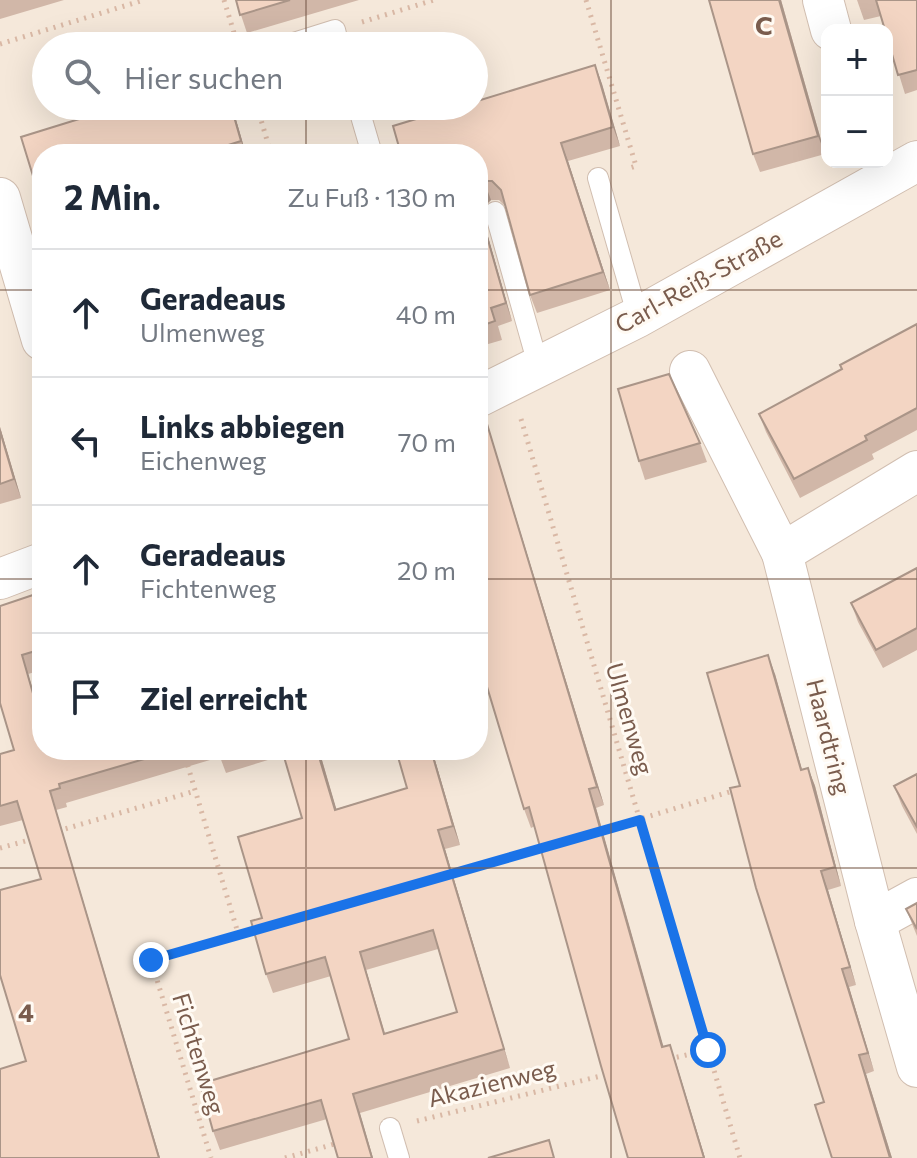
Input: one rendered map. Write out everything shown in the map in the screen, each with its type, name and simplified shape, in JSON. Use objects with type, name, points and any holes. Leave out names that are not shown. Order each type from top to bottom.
[{"type":"street","points":[[823,0],[829,24]]},
{"type":"street","name":"Carl-Reiß-Straße","points":[[509,382],[638,317],[872,173],[917,161]]},
{"type":"street","points":[[0,198],[32,306]]},
{"type":"street","name":"Haardtring","points":[[690,371],[782,553],[875,921],[917,1067]]},
{"type":"street","points":[[782,553],[917,471]]},
{"type":"street","points":[[0,579],[32,567]]},
{"type":"street","points":[[875,921],[917,898]]},
{"type":"lane","points":[[362,120],[369,144]]},
{"type":"lane","points":[[598,178],[638,317]]},
{"type":"lane","points":[[495,212],[509,382]]},
{"type":"lane","points":[[390,1128],[399,1158]]},
{"type":"path","points":[[39,32],[144,0]]},
{"type":"path","points":[[224,0],[234,32]]},
{"type":"path","points":[[352,32],[434,0]]},
{"type":"path","points":[[586,0],[636,166],[598,178]]},
{"type":"path","points":[[0,44],[32,34]]},
{"type":"path","points":[[261,120],[268,144]]},
{"type":"path","name":"Ulmenweg","points":[[509,382],[740,1158]]},
{"type":"path","points":[[186,760],[238,933],[268,924]]},
{"type":"path","points":[[595,832],[744,787]]},
{"type":"path","points":[[0,848],[195,791]]},
{"type":"path","points":[[432,878],[551,845]]},
{"type":"path","name":"Fichtenweg","points":[[211,1158],[151,960],[238,933]]},
{"type":"path","points":[[663,1061],[708,1050]]},
{"type":"path","name":"Akazienweg","points":[[285,1158],[390,1128],[617,1072]]},
{"type":"shaded area","points":[[0,0],[917,0],[917,1158],[0,1158]]},
{"type":"building","points":[[236,0],[290,0],[240,15]]},
{"type":"building","points":[[709,0],[779,0],[818,136],[753,154]]},
{"type":"building","points":[[876,0],[917,0],[917,70],[898,75],[893,58],[893,24],[883,24]]},
{"type":"building","points":[[595,65],[613,127],[561,143],[603,272],[530,295],[501,190],[488,181],[488,144],[398,144],[393,126],[413,120],[488,120],[488,98]]},
{"type":"building","points":[[76,120],[235,120],[241,141],[232,144],[32,144],[32,173],[21,137]]},
{"type":"building","points":[[488,240],[506,303],[491,308],[495,321],[488,323]]},
{"type":"building","points":[[917,324],[917,408],[865,436],[867,440],[794,479],[759,414],[842,369],[840,365]]},
{"type":"building","points":[[669,374],[700,443],[639,461],[618,389]]},
{"type":"building","points":[[488,427],[597,787],[589,789],[662,1047],[670,1045],[704,1158],[628,1158],[529,807],[524,809],[488,690]]},
{"type":"building","points":[[0,431],[14,479],[0,484]]},
{"type":"building","points":[[917,568],[917,628],[876,650],[851,603]]},
{"type":"building","points":[[32,595],[32,652],[22,655],[32,690],[32,760],[141,760],[59,784],[60,788],[50,791],[159,1158],[0,1158],[0,1069],[26,1061],[0,975],[0,890],[41,879],[17,801],[0,806],[0,754],[14,750],[0,703],[0,606]]},
{"type":"building","points":[[768,655],[801,770],[808,768],[835,867],[821,871],[850,967],[842,969],[868,1053],[859,1055],[890,1158],[832,1158],[815,1105],[824,1102],[756,888],[730,788],[740,786],[707,673]]},
{"type":"building","points":[[285,760],[320,760],[335,810],[407,788],[399,760],[434,760],[453,826],[438,830],[504,1049],[353,1094],[372,1158],[338,1158],[321,1100],[213,1131],[200,1084],[349,1039],[325,957],[266,974],[251,921],[262,918],[238,837],[302,818]],"holes":[[[433,930],[457,1012],[384,1034],[360,952]]]},
{"type":"building","points":[[917,774],[917,827],[894,786]]},
{"type":"building","points":[[917,903],[917,929],[906,909]]},
{"type":"building","points":[[549,1140],[554,1158],[488,1158]]},
{"type":"route","points":[[151,960],[640,820],[708,1050]]}]
